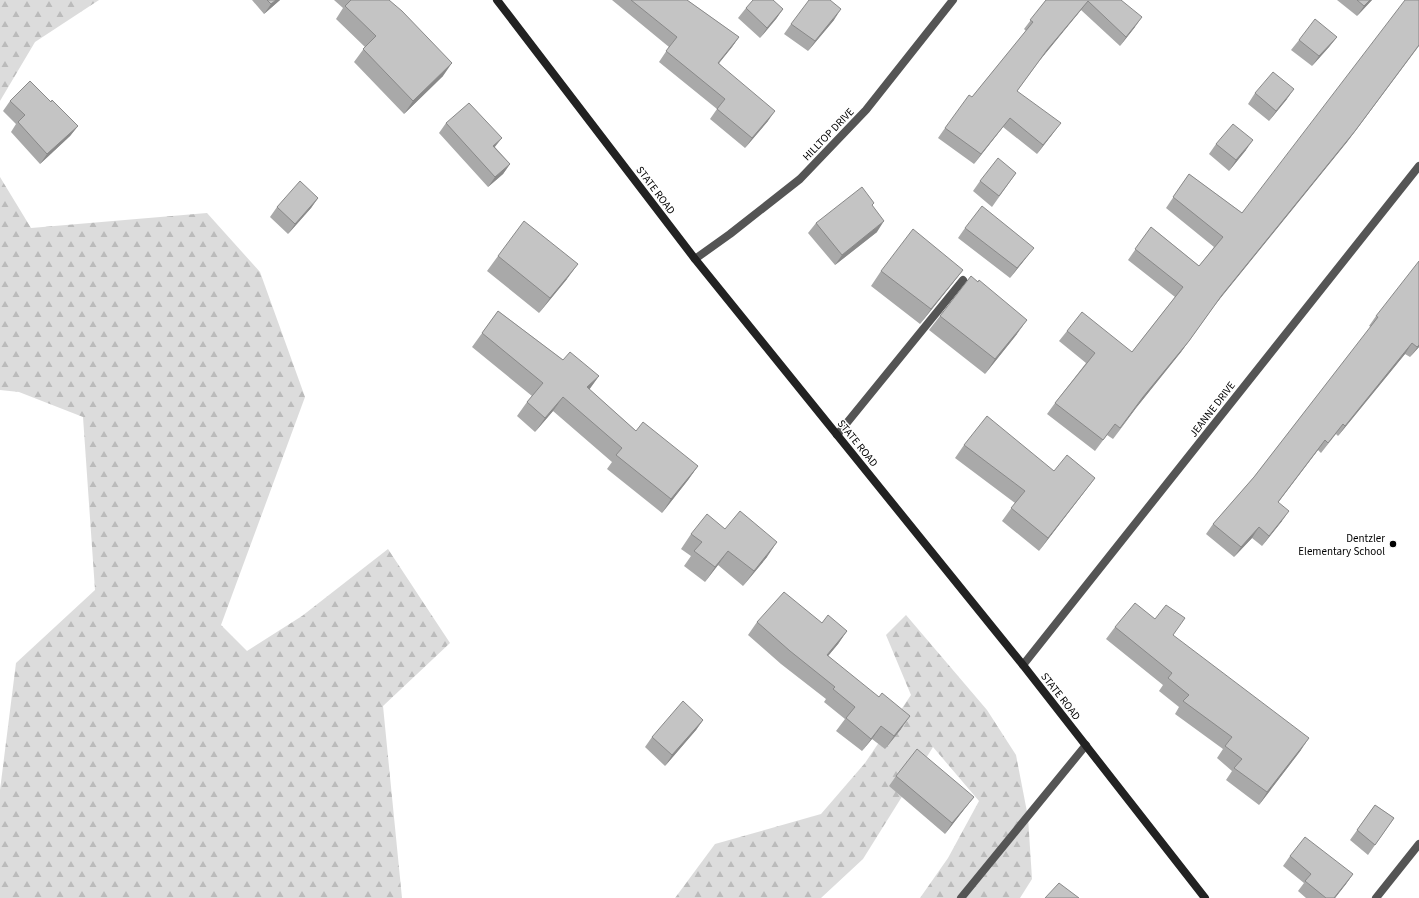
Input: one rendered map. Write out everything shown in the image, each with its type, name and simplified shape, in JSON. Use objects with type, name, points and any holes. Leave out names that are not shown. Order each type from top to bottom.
[{"type":"main road","name":"STATE ROAD","points":[[497,0],[695,260],[1023,665],[1205,898]]},
{"type":"street","name":"HILLTOP DRIVE","points":[[695,260],[800,178],[866,110],[953,0]]},
{"type":"street","name":"JEANNE DRIVE","points":[[1023,665],[1419,166]]},
{"type":"street","points":[[837,435],[963,280]]},
{"type":"street","points":[[961,898],[1086,745]]},
{"type":"street","points":[[1376,898],[1419,844]]},
{"type":"green space","points":[[0,0],[99,0],[35,42],[0,101]]},
{"type":"green space","points":[[0,177],[31,228],[207,213],[260,272],[305,397],[221,625],[247,651],[302,616],[388,549],[450,643],[383,706],[402,898],[0,898],[0,790],[16,663],[95,590],[83,417],[19,392],[0,390]]},
{"type":"green space","points":[[906,615],[987,710],[1016,755],[1028,817],[1032,879],[1020,898],[920,898],[948,858],[979,801],[933,747],[863,859],[821,898],[675,898],[715,844],[821,814],[865,763],[911,695],[886,635]]},
{"type":"building","points":[[267,0],[276,0],[271,4]]},
{"type":"building","points":[[351,0],[389,0],[402,11],[452,63],[413,101],[363,49],[376,36],[345,6]]},
{"type":"building","points":[[631,0],[687,0],[739,37],[718,63],[775,111],[752,138],[717,109],[725,99],[666,51],[677,37]]},
{"type":"building","points":[[753,0],[773,0],[783,9],[767,28],[746,8]]},
{"type":"building","points":[[809,0],[830,0],[841,9],[815,41],[791,24]]},
{"type":"building","points":[[1046,0],[1121,0],[1142,17],[1126,37],[1088,1],[1047,50],[1017,91],[1061,123],[1043,145],[1010,118],[981,154],[945,128],[969,95],[972,97],[1033,22],[1030,20]]},
{"type":"building","points":[[1357,0],[1370,0],[1364,6]]},
{"type":"building","points":[[1405,0],[1419,0],[1419,45],[1355,131],[1222,295],[1189,341],[1143,397],[1120,428],[1115,424],[1103,440],[1055,403],[1095,353],[1067,331],[1082,312],[1132,352],[1183,287],[1135,249],[1151,227],[1199,266],[1223,237],[1173,197],[1189,174],[1242,213]]},
{"type":"building","points":[[1315,19],[1337,37],[1319,56],[1299,40]]},
{"type":"building","points":[[1273,72],[1294,89],[1276,111],[1255,93]]},
{"type":"building","points":[[30,81],[78,126],[47,154],[18,122],[25,115],[10,101]]},
{"type":"building","points":[[469,103],[502,138],[493,146],[510,164],[495,177],[446,123]]},
{"type":"building","points":[[1233,124],[1253,140],[1236,160],[1216,144]]},
{"type":"building","points":[[998,158],[1016,173],[999,196],[980,181]]},
{"type":"building","points":[[300,181],[318,198],[295,224],[277,207]]},
{"type":"building","points":[[862,187],[874,203],[872,205],[884,221],[842,255],[816,223]]},
{"type":"building","points":[[982,206],[1034,248],[1017,268],[965,228]]},
{"type":"building","points":[[524,221],[578,264],[550,298],[498,256]]},
{"type":"building","points":[[913,229],[963,270],[931,309],[881,271]]},
{"type":"building","points":[[1419,261],[1419,345],[1417,347],[1412,343],[1345,426],[1343,424],[1328,443],[1325,440],[1278,502],[1289,511],[1269,536],[1259,527],[1241,547],[1213,524],[1254,477],[1378,317],[1376,316]]},
{"type":"building","points":[[971,276],[978,282],[979,280],[1027,320],[995,359],[940,316]]},
{"type":"building","points":[[498,311],[563,360],[570,352],[599,376],[587,387],[636,431],[643,422],[698,466],[671,499],[616,455],[622,448],[563,397],[545,418],[527,402],[543,383],[482,333]]},
{"type":"building","points":[[987,416],[1054,471],[1067,455],[1095,478],[1048,538],[1011,508],[1025,491],[964,445]]},
{"type":"building","points":[[740,511],[777,542],[754,571],[728,551],[715,567],[694,551],[702,542],[691,534],[707,514],[725,529]]},
{"type":"building","points":[[784,592],[822,623],[828,615],[847,631],[827,655],[879,697],[882,693],[910,716],[894,736],[881,726],[871,739],[846,718],[855,707],[833,689],[835,687],[757,622]]},
{"type":"building","points":[[1135,603],[1155,619],[1166,605],[1185,618],[1173,635],[1309,738],[1267,792],[1234,768],[1242,759],[1225,746],[1232,737],[1183,701],[1189,695],[1168,678],[1172,673],[1115,627]]},
{"type":"building","points":[[683,701],[703,720],[672,755],[652,737]]},
{"type":"building","points":[[917,749],[974,797],[952,823],[896,776]]},
{"type":"building","points":[[1375,805],[1394,818],[1375,845],[1357,830]]},
{"type":"building","points":[[1305,837],[1353,874],[1334,898],[1326,898],[1305,881],[1311,874],[1290,856]]},
{"type":"building","points":[[1059,883],[1079,898],[1045,898]]},
{"type":"place","name":"Dentzler Elementary School","points":[[1393,544]]}]
